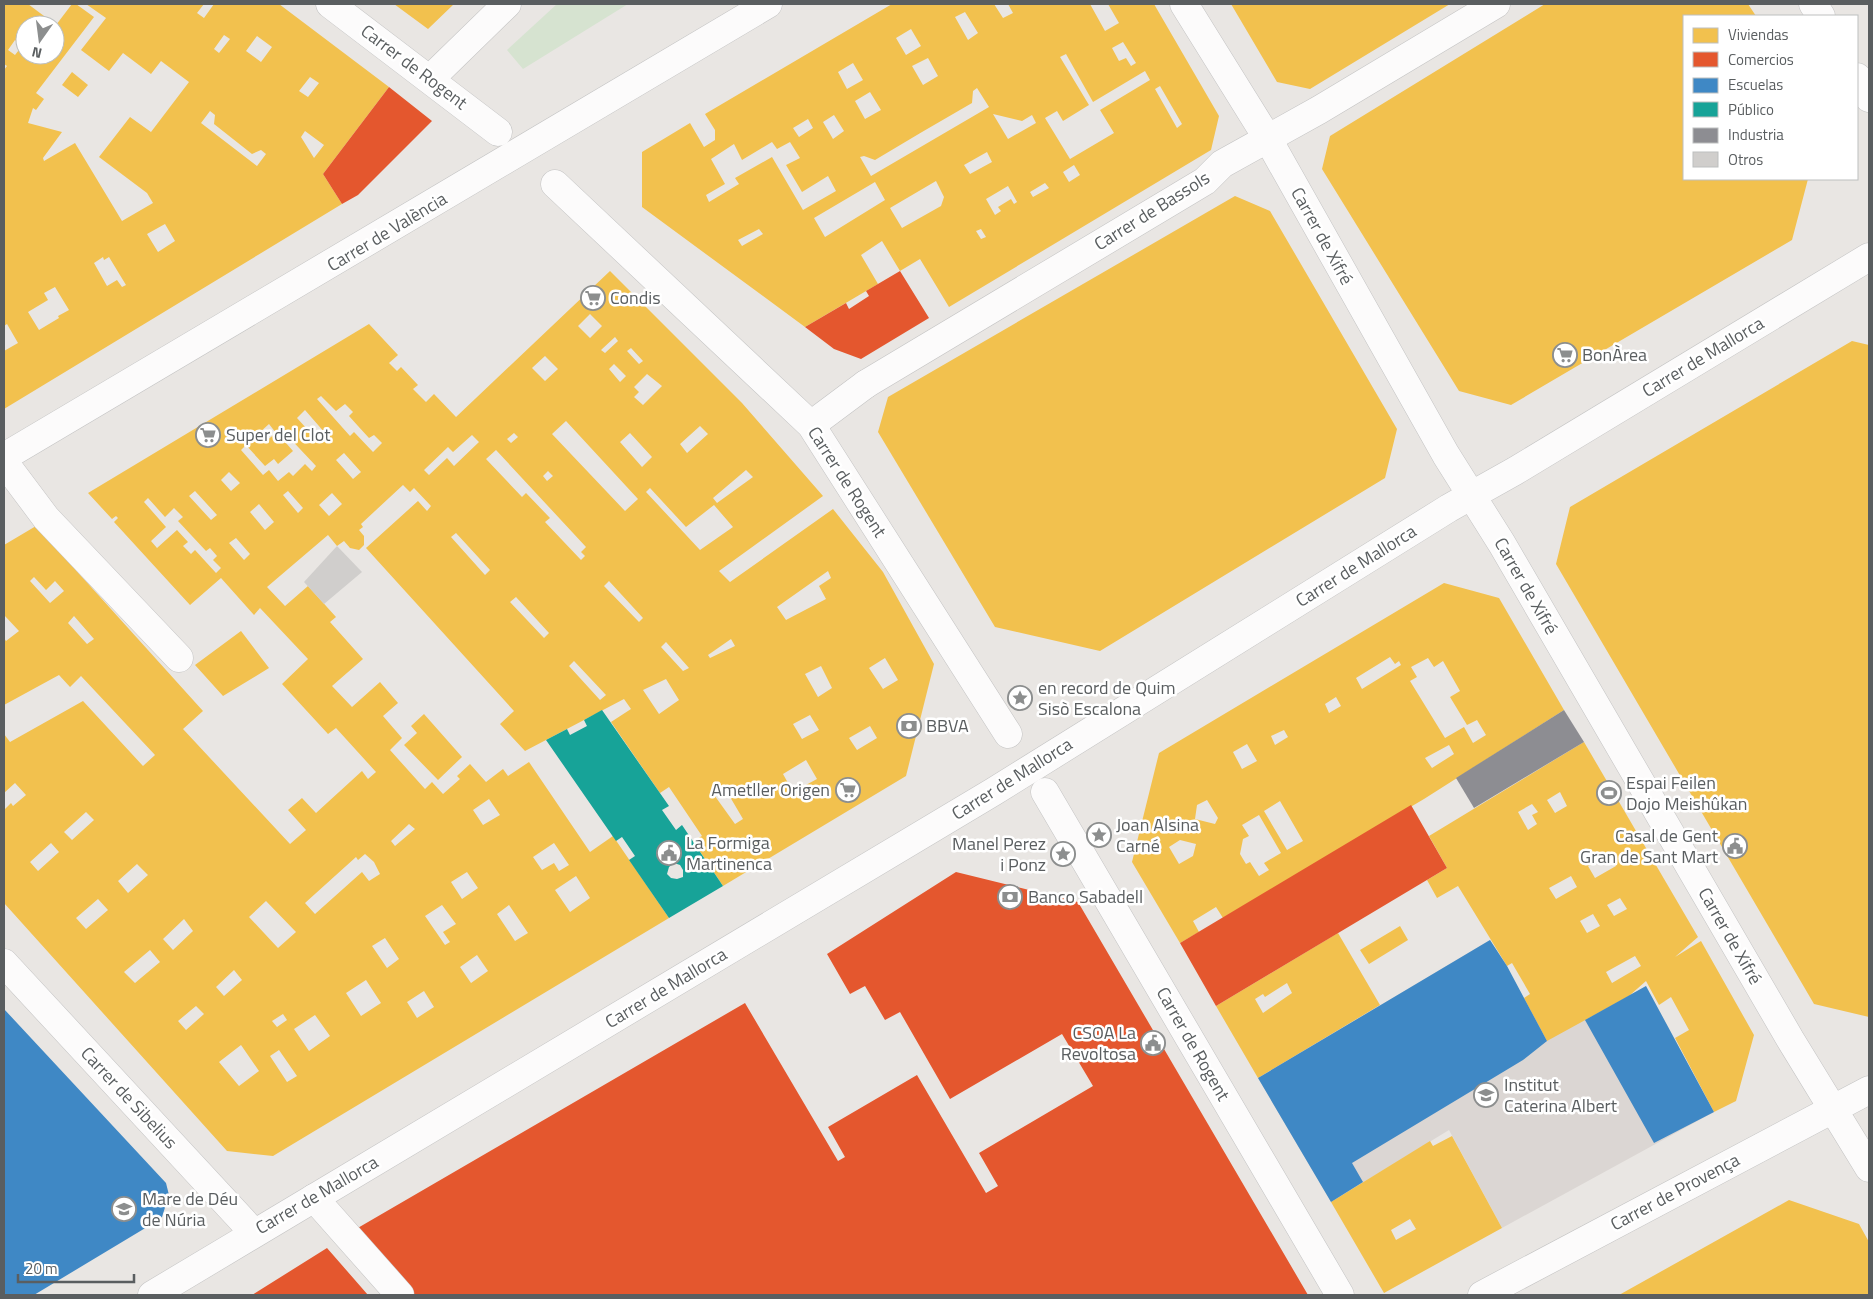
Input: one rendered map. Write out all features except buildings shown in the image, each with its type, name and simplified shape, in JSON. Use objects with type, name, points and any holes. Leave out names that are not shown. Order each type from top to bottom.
[{"type":"street","name":"Carrer de Rogent","points":[[330,4],[498,132]]},
{"type":"street","points":[[430,79],[507,4]]},
{"type":"street","name":"Carrer de València","points":[[4,457],[768,4]]},
{"type":"street","name":"Carrer de Xifré","points":[[1184,4],[1268,139],[1472,497],[1502,544],[1869,1168]]},
{"type":"street","name":"Carrer de Bassols","points":[[811,425],[866,384],[1205,181],[1222,164],[1268,139],[1496,4]]},
{"type":"street","points":[[1814,4],[1820,15]]},
{"type":"street","points":[[1858,78],[1869,98]]},
{"type":"street","name":"Carrer de Rogent","points":[[554,184],[811,425],[1008,734]]},
{"type":"street","name":"Carrer de Mallorca","points":[[152,1295],[984,797],[1448,508],[1472,497],[1869,257]]},
{"type":"street","points":[[4,462],[46,518],[179,658]]},
{"type":"street","name":"Carrer de Rogent","points":[[1045,792],[1340,1295]]},
{"type":"street","name":"Carrer de Sibelius","points":[[4,963],[254,1233]]},
{"type":"street","name":"Carrer de Provença","points":[[1482,1295],[1869,1090]]},
{"type":"street","points":[[314,1198],[400,1295]]},
{"type":"shaded area","name":"Institut Caterina Albert","points":[[1490,940],[1524,998],[1629,996],[1646,986],[1714,1112],[1502,1228],[1449,1130],[1331,1202],[1258,1078]]},
{"type":"green space","points":[[557,4],[628,4],[523,69],[507,50]]},
{"type":"place","name":"Condis","points":[[593,298]]},
{"type":"place","name":"BonÀrea","points":[[1565,355]]},
{"type":"place","name":"Super del Clot","points":[[208,435]]},
{"type":"place","name":"en record de Quim Sisò Escalona","points":[[1020,698]]},
{"type":"place","name":"BBVA","points":[[909,726]]},
{"type":"place","name":"Ametller Origen","points":[[848,790]]},
{"type":"place","name":"Espai Feilen Dojo Meishûkan","points":[[1609,793]]},
{"type":"place","name":"Joan Alsina Carné","points":[[1099,835]]},
{"type":"place","name":"Casal de Gent Gran de Sant Mart","points":[[1735,846]]},
{"type":"place","name":"La Formiga Martinenca","points":[[669,853]]},
{"type":"place","name":"Manel Perez i Ponz","points":[[1063,854]]},
{"type":"place","name":"Banco Sabadell","points":[[1010,897]]},
{"type":"place","name":"CSOA La Revoltosa","points":[[1153,1043]]},
{"type":"place","name":"Institut Caterina Albert","points":[[1486,1095]]},
{"type":"place","name":"Mare de Déu de Núria","points":[[124,1209]]}]
